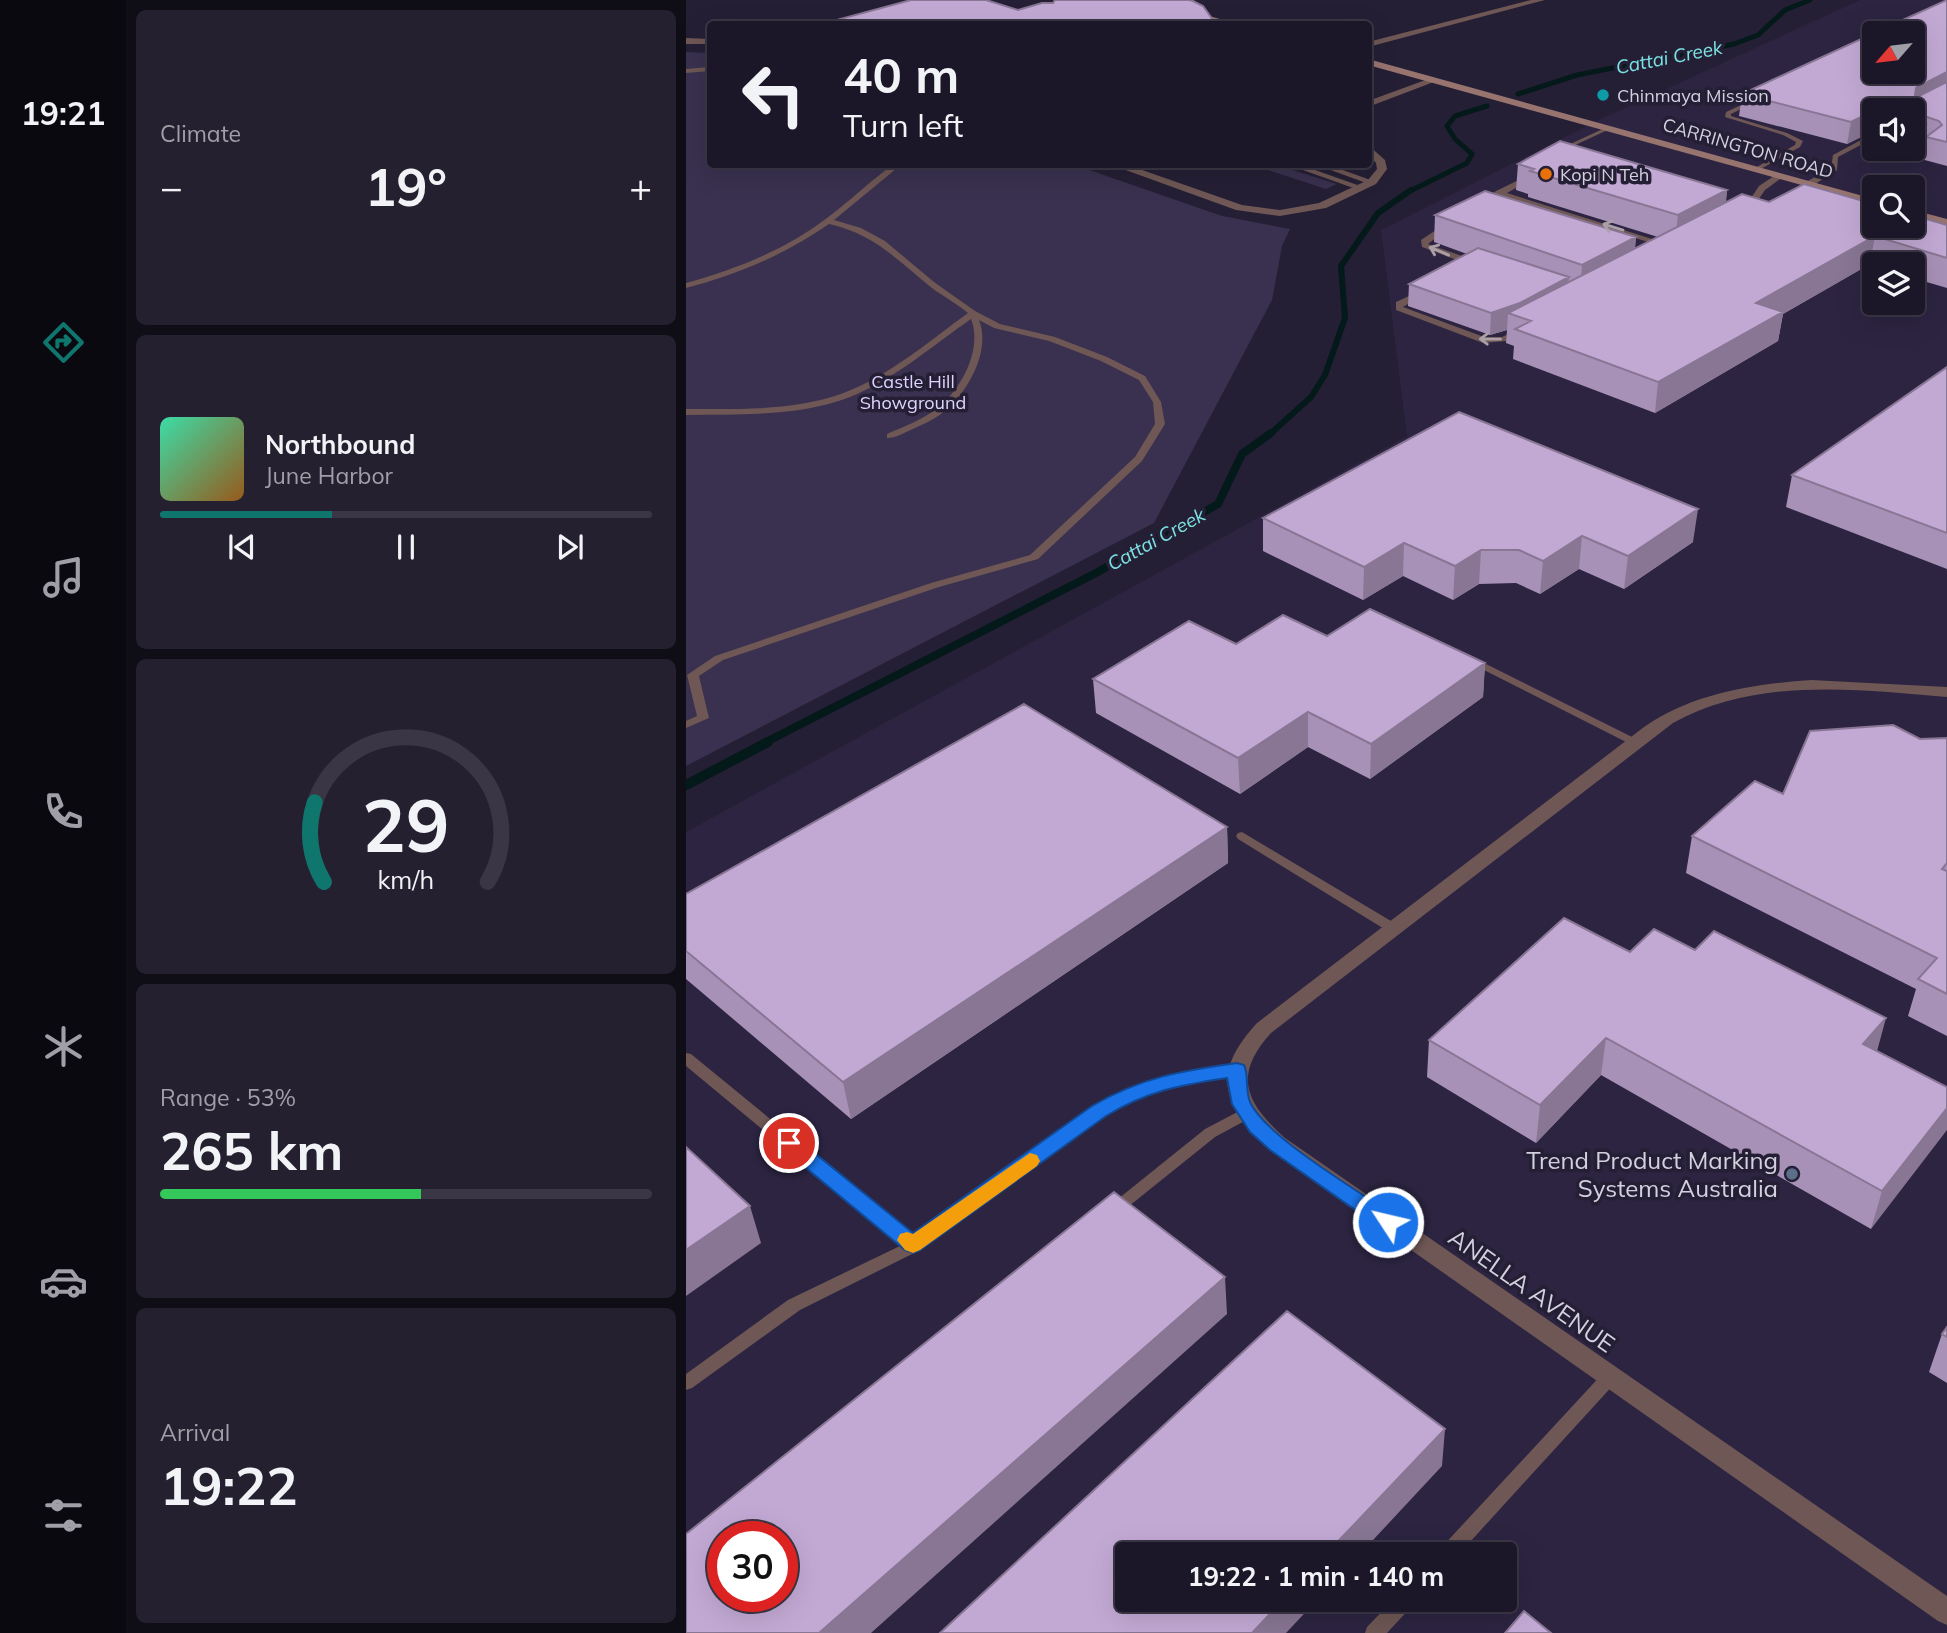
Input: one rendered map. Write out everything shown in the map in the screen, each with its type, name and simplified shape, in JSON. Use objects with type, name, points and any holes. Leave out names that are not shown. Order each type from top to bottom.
[{"type":"main road","points":[[1145,0],[1222,21]]},
{"type":"main road","name":"CARRINGTON ROAD","points":[[1372,63],[1862,199]]},
{"type":"main road","points":[[1925,216],[1947,222]]},
{"type":"street","points":[[1372,44],[1541,0]]},
{"type":"street","points":[[686,41],[707,42]]},
{"type":"street","points":[[1372,103],[1434,80]]},
{"type":"street","points":[[1125,168],[1240,208],[1265,213],[1309,210],[1362,188],[1372,182],[1382,169],[1381,162],[1372,152]]},
{"type":"street","points":[[1237,1070],[1238,1060],[1248,1042],[1264,1028],[1391,927],[1634,742],[1676,714],[1739,693],[1827,684],[1947,692]]},
{"type":"street","name":"ANELLA AVENUE","points":[[1237,1070],[1236,1082],[1241,1104],[1256,1126],[1277,1144],[1947,1612]]},
{"type":"lane","points":[[686,71],[707,69]]},
{"type":"lane","points":[[1757,169],[1798,146],[1800,141],[1727,115],[1764,96]]},
{"type":"lane","points":[[1550,159],[1609,128]]},
{"type":"lane","points":[[1809,184],[1835,169],[1835,156],[1862,141]]},
{"type":"lane","points":[[1925,145],[1933,147],[1925,152]]},
{"type":"lane","points":[[686,286],[752,264],[828,222],[855,196],[894,168]]},
{"type":"lane","points":[[1301,168],[1362,188]]},
{"type":"lane","points":[[1329,168],[1372,182]]},
{"type":"lane","points":[[1488,214],[1475,210],[1499,193],[1540,172]]},
{"type":"lane","points":[[1739,214],[1750,208],[1762,188],[1780,176]]},
{"type":"lane","points":[[1499,193],[1678,248]]},
{"type":"lane","points":[[686,725],[703,718],[693,675],[719,658],[824,621],[1034,557],[1139,459],[1160,424],[1157,402],[1142,378],[1104,359],[1052,339],[997,326],[935,287],[881,240],[867,232],[828,222]]},
{"type":"lane","points":[[1456,222],[1424,242],[1425,245],[1487,268]]},
{"type":"lane","points":[[1668,253],[1678,248]]},
{"type":"lane","points":[[1467,269],[1476,264]]},
{"type":"lane","points":[[1428,289],[1399,304],[1399,308],[1483,340],[1503,339],[1528,327]]},
{"type":"lane","points":[[686,412],[788,408],[817,404],[845,395],[890,371],[973,313]]},
{"type":"lane","points":[[890,436],[930,417],[952,398],[980,347],[973,313]]},
{"type":"lane","points":[[1486,667],[1634,742]]},
{"type":"lane","points":[[1242,836],[1391,927]]},
{"type":"lane","points":[[686,1058],[913,1245]]},
{"type":"lane","points":[[686,1383],[794,1305],[913,1245],[1099,1111],[1128,1094],[1172,1079],[1237,1070]]},
{"type":"lane","points":[[1101,1221],[1210,1133],[1247,1112]]},
{"type":"lane","points":[[1458,1542],[1610,1377]]},
{"type":"lane","points":[[1374,1633],[1394,1612]]},
{"type":"shaded area","points":[[1860,0],[1947,0],[1947,1633],[686,1633],[686,832],[1407,436],[1381,230],[1605,117]]},
{"type":"green space","name":"Castle Hill Showground","points":[[686,52],[707,53],[707,168],[1084,168],[1222,216],[1290,229],[1282,246],[1272,300],[1154,523],[686,766]]},
{"type":"green space","points":[[1262,168],[1286,168],[1337,184],[1326,189]]},
{"type":"building","points":[[911,0],[986,0],[1018,10],[1042,3],[1053,3],[1055,0],[1189,0],[1203,6],[1214,21],[833,21]]},
{"type":"building","points":[[1947,0],[1947,72],[1925,83],[1925,21],[1901,21]]},
{"type":"building","points":[[1862,39],[1862,84],[1924,84],[1916,88],[1915,96],[1919,96],[1947,82],[1947,142],[1926,137],[1942,125],[1939,121],[1925,116],[1925,98],[1862,98],[1862,116],[1851,122],[1742,94]]},
{"type":"building","points":[[1560,141],[1727,190],[1678,215],[1530,171],[1534,169],[1518,164]]},
{"type":"building","points":[[1804,184],[1862,201],[1862,238],[1871,238],[1756,303],[1783,312],[1658,382],[1515,329],[1531,321],[1508,313],[1742,194],[1769,202]]},
{"type":"building","points":[[1485,191],[1636,237],[1582,265],[1435,215]]},
{"type":"building","points":[[1925,219],[1947,225],[1947,258],[1882,238],[1925,238]]},
{"type":"building","points":[[1478,248],[1569,277],[1520,303],[1491,313],[1409,284]]},
{"type":"building","points":[[1947,367],[1947,533],[1792,475]]},
{"type":"building","points":[[1459,412],[1698,509],[1628,556],[1582,536],[1543,561],[1519,550],[1481,550],[1455,566],[1404,543],[1364,567],[1263,518]]},
{"type":"building","points":[[1370,609],[1485,663],[1371,744],[1308,712],[1238,758],[1093,679],[1189,621],[1236,644],[1283,615],[1327,636]]},
{"type":"building","points":[[1024,704],[1227,827],[843,1082],[686,951],[686,894]]},
{"type":"building","points":[[1893,725],[1920,739],[1947,738],[1947,863],[1942,869],[1947,871],[1947,994],[1918,979],[1937,958],[1692,836],[1755,781],[1783,794],[1810,731]]},
{"type":"building","points":[[1564,918],[1630,952],[1654,929],[1695,950],[1714,931],[1886,1018],[1863,1044],[1947,1087],[1947,1108],[1882,1191],[1606,1038],[1540,1105],[1429,1040]]},
{"type":"building","points":[[686,1147],[750,1206],[686,1250]]},
{"type":"building","points":[[1114,1192],[1225,1277],[819,1633],[686,1633],[686,1534]]},
{"type":"building","points":[[1287,1311],[1445,1429],[1337,1542],[1115,1542],[1115,1612],[1272,1612],[1252,1633],[940,1633]]},
{"type":"building","points":[[1524,1611],[1551,1633],[1505,1633]]},
{"type":"waterway","name":"Cattai Creek","points":[[1518,94],[1577,75],[1734,44],[1758,35],[1785,10],[1810,0]]},
{"type":"waterway","name":"Cattai Creek","points":[[1408,192],[1467,163],[1472,154],[1455,139],[1447,126],[1455,116],[1487,106]]},
{"type":"waterway","name":"Cattai Creek","points":[[1269,435],[1311,397],[1325,375],[1345,318],[1341,266],[1378,213],[1408,192]]},
{"type":"waterway","name":"Cattai Creek","points":[[764,743],[1096,573],[1218,504],[1242,454],[1271,433]]},
{"type":"waterway","name":"Cattai Creek","points":[[686,785],[768,742]]},
{"type":"slow traffic","points":[[907,1240],[913,1245],[1030,1161]]},
{"type":"place","name":"Chinmaya Mission","points":[[1603,95]]},
{"type":"place","name":"Kopi N Teh","points":[[1546,174]]},
{"type":"place","name":"Trend Product Marking Systems Australia","points":[[1792,1174]]},
{"type":"route","points":[[789,1143],[913,1245],[1099,1111],[1128,1094],[1172,1079],[1237,1070],[1236,1082],[1241,1104],[1256,1126],[1277,1144],[1388,1222]]}]
